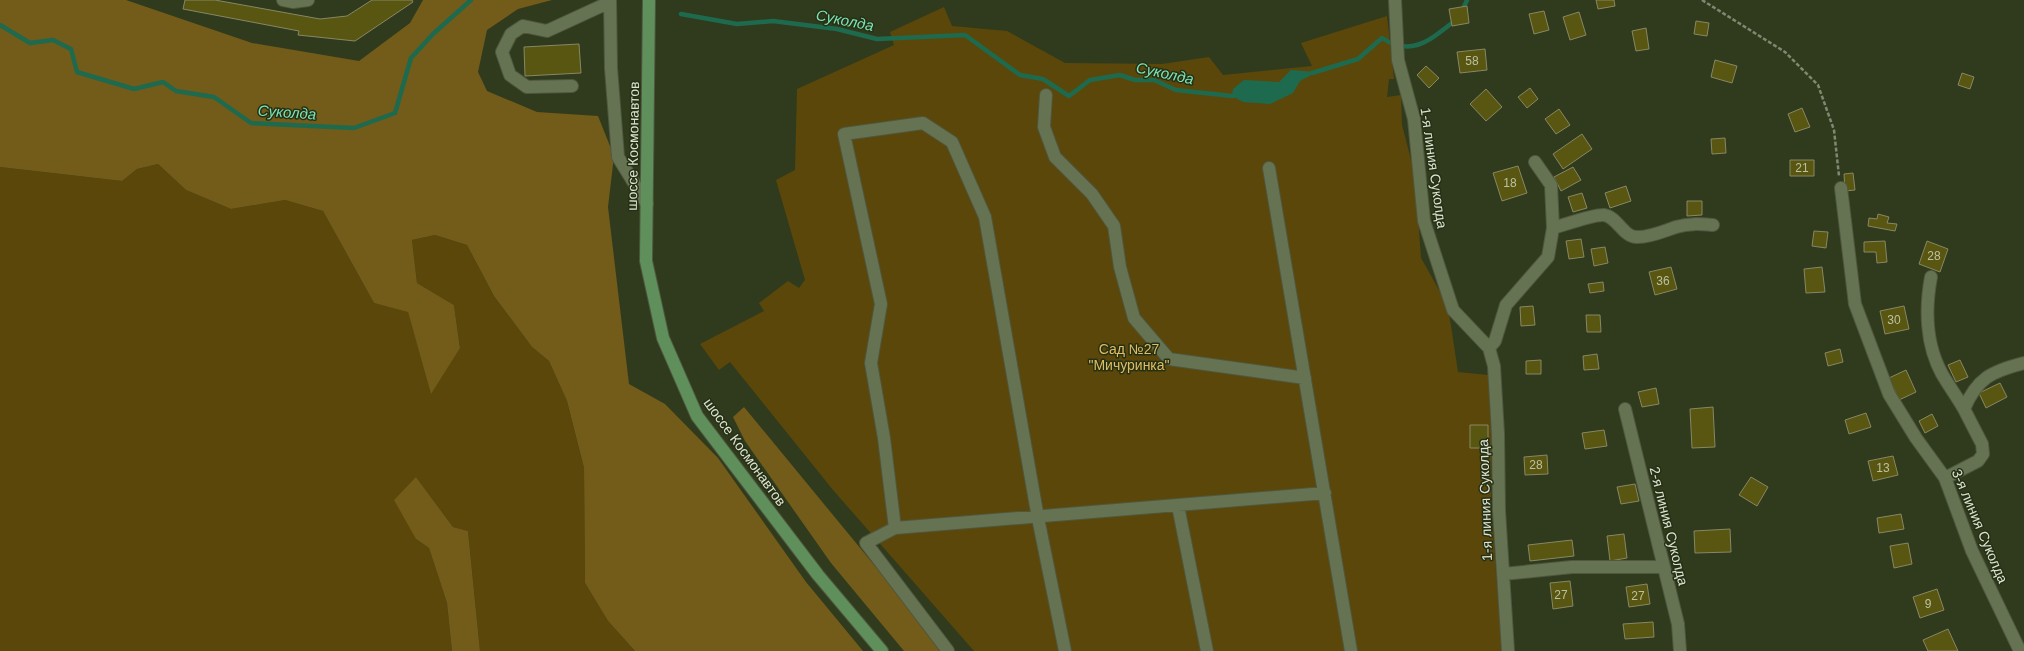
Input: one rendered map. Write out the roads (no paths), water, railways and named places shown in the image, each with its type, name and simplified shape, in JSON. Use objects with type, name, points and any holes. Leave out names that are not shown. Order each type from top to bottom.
[{"type":"main road","name":"шоссе Космонавтов","points":[[649,0],[646,261],[663,338],[697,416],[818,576],[882,651]]},
{"type":"street","points":[[283,0],[293,2],[308,0]]},
{"type":"street","name":"1-я линия Суколда","points":[[1395,0],[1398,60],[1414,119],[1424,220],[1453,310],[1489,348],[1494,366],[1503,574],[1508,651]]},
{"type":"street","points":[[572,86],[527,87],[510,75],[502,52],[511,34],[523,26],[547,31],[610,1],[611,68],[618,157],[647,204]]},
{"type":"street","points":[[1046,95],[1044,127],[1055,157],[1092,194],[1114,226],[1120,267],[1134,318],[1169,358],[1305,378]]},
{"type":"street","points":[[895,528],[884,438],[871,363],[881,304],[844,134],[923,123],[952,142],[985,217],[1038,518],[1065,651]]},
{"type":"street","points":[[1489,348],[1495,341],[1506,305],[1548,257],[1553,228],[1551,184],[1535,162]]},
{"type":"street","points":[[1269,168],[1352,651]]},
{"type":"street","name":"3-я линия Суколда","points":[[1841,188],[1855,304],[1889,394],[1916,438],[1945,478],[1972,551],[2020,651]]},
{"type":"street","points":[[1553,228],[1603,215],[1611,218],[1623,230],[1633,237],[1640,238],[1685,225],[1697,223],[1713,225]]},
{"type":"street","points":[[1931,277],[1927,307],[1932,348],[1942,374],[1964,409],[1982,444],[1983,454],[1978,461],[1945,478]]},
{"type":"street","points":[[1964,409],[1974,388],[1982,380],[2004,369],[2024,363]]},
{"type":"street","name":"2-я линия Суколда","points":[[1626,409],[1678,624],[1680,651]]},
{"type":"street","points":[[948,651],[866,543],[895,528],[1038,518],[1325,493]]},
{"type":"street","points":[[1178,506],[1207,651]]},
{"type":"street","points":[[1503,574],[1572,567],[1664,567]]},
{"type":"waterway","name":"Суколда","points":[[0,25],[30,43],[53,40],[71,49],[77,72],[134,89],[163,82],[176,91],[214,97],[251,123],[354,128],[395,113],[411,58],[433,34],[471,0]]},
{"type":"waterway","name":"Суколда","points":[[1462,11],[1467,0]]},
{"type":"waterway","name":"Суколда","points":[[681,14],[737,24],[773,21],[837,29],[877,39],[965,35],[1020,75],[1043,79],[1069,96],[1090,80],[1120,75],[1135,80],[1154,80],[1176,90],[1232,96],[1237,95]]},
{"type":"waterway","name":"Суколда","points":[[1312,73],[1358,59],[1382,38],[1393,44],[1403,46],[1421,44],[1438,34],[1456,20]]},
{"type":"park label","name":"Сад №27 \"Мичуринка\"","points":[[1129,358]]}]
